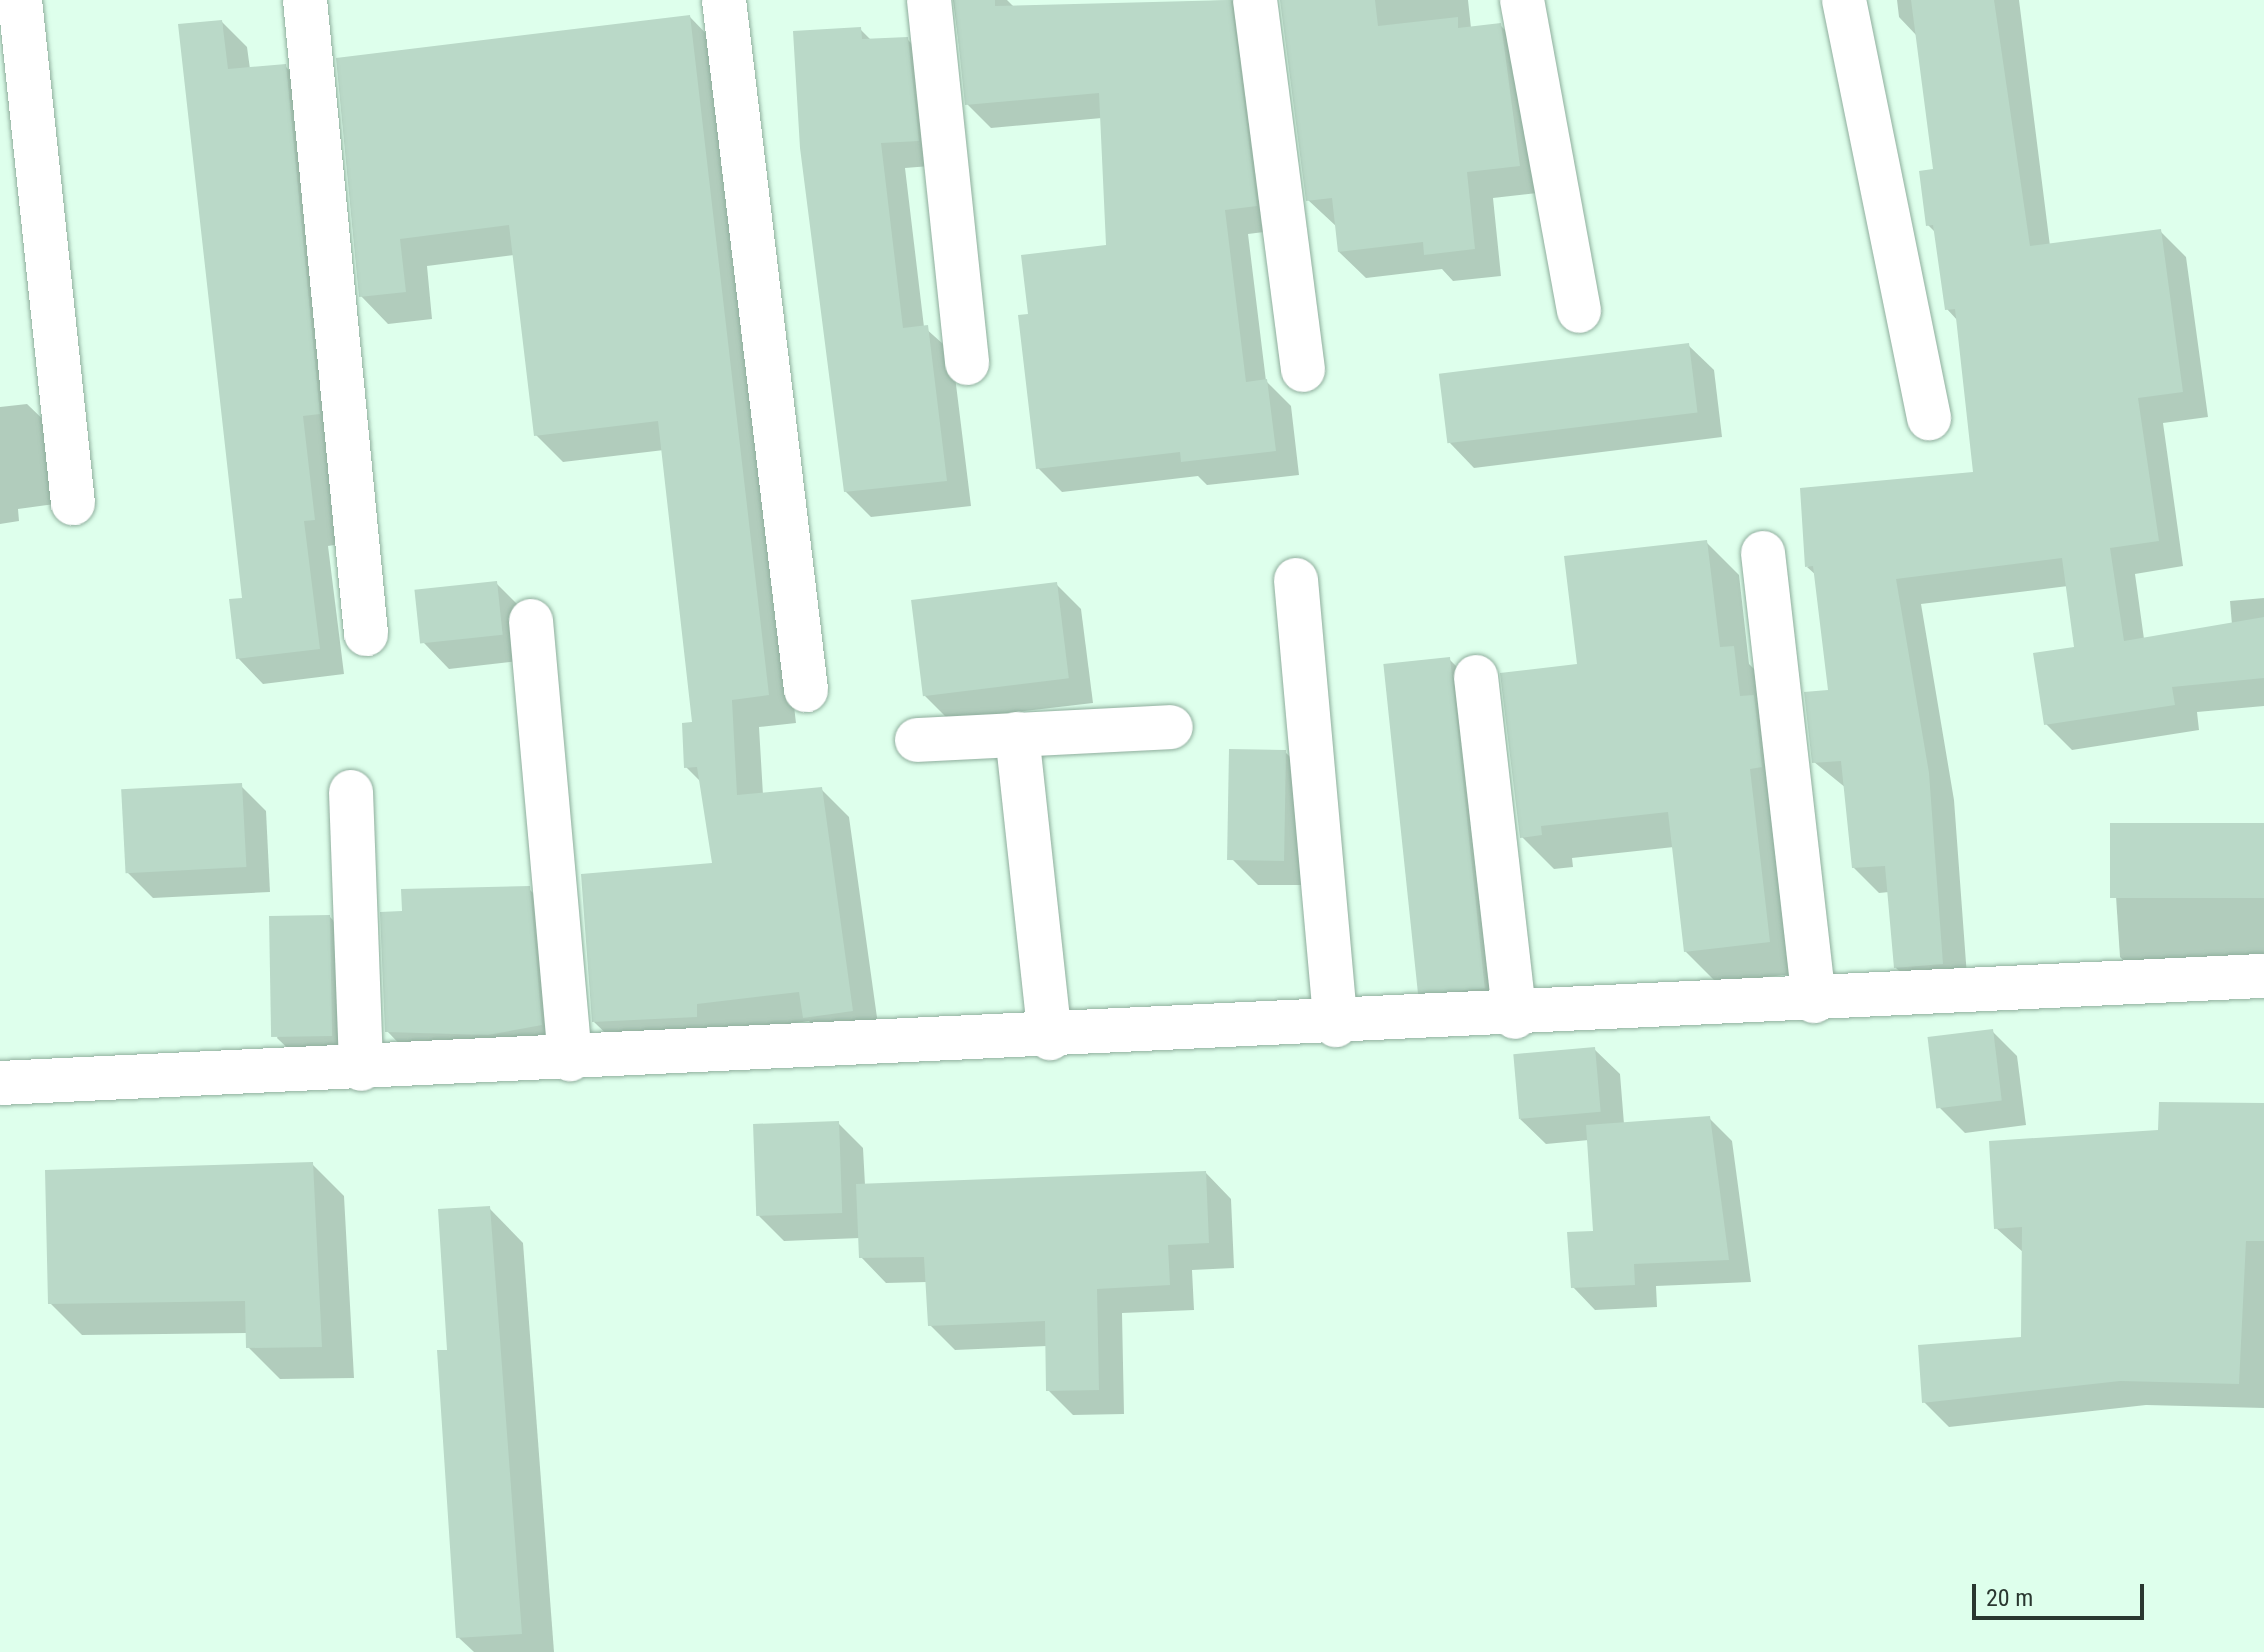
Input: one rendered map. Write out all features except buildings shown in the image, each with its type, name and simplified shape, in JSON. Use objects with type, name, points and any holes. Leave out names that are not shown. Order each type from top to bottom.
[{"type":"street","points":[[20,0],[73,503]]},
{"type":"street","points":[[305,0],[366,634]]},
{"type":"street","points":[[724,0],[806,690]]},
{"type":"street","points":[[929,0],[967,363]]},
{"type":"street","points":[[1255,0],[1303,370]]},
{"type":"street","points":[[1522,0],[1579,311]]},
{"type":"street","points":[[1844,0],[1929,418]]},
{"type":"street","points":[[1763,553],[1814,1001]]},
{"type":"street","points":[[1296,580],[1336,1025]]},
{"type":"street","points":[[531,621],[570,1059]]},
{"type":"street","points":[[1476,677],[1515,1017]]},
{"type":"street","points":[[917,740],[1171,727]]},
{"type":"street","points":[[1017,734],[1050,1038]]},
{"type":"street","points":[[351,792],[361,1069]]},
{"type":"street","points":[[0,1083],[1515,1017],[2264,976]]}]
